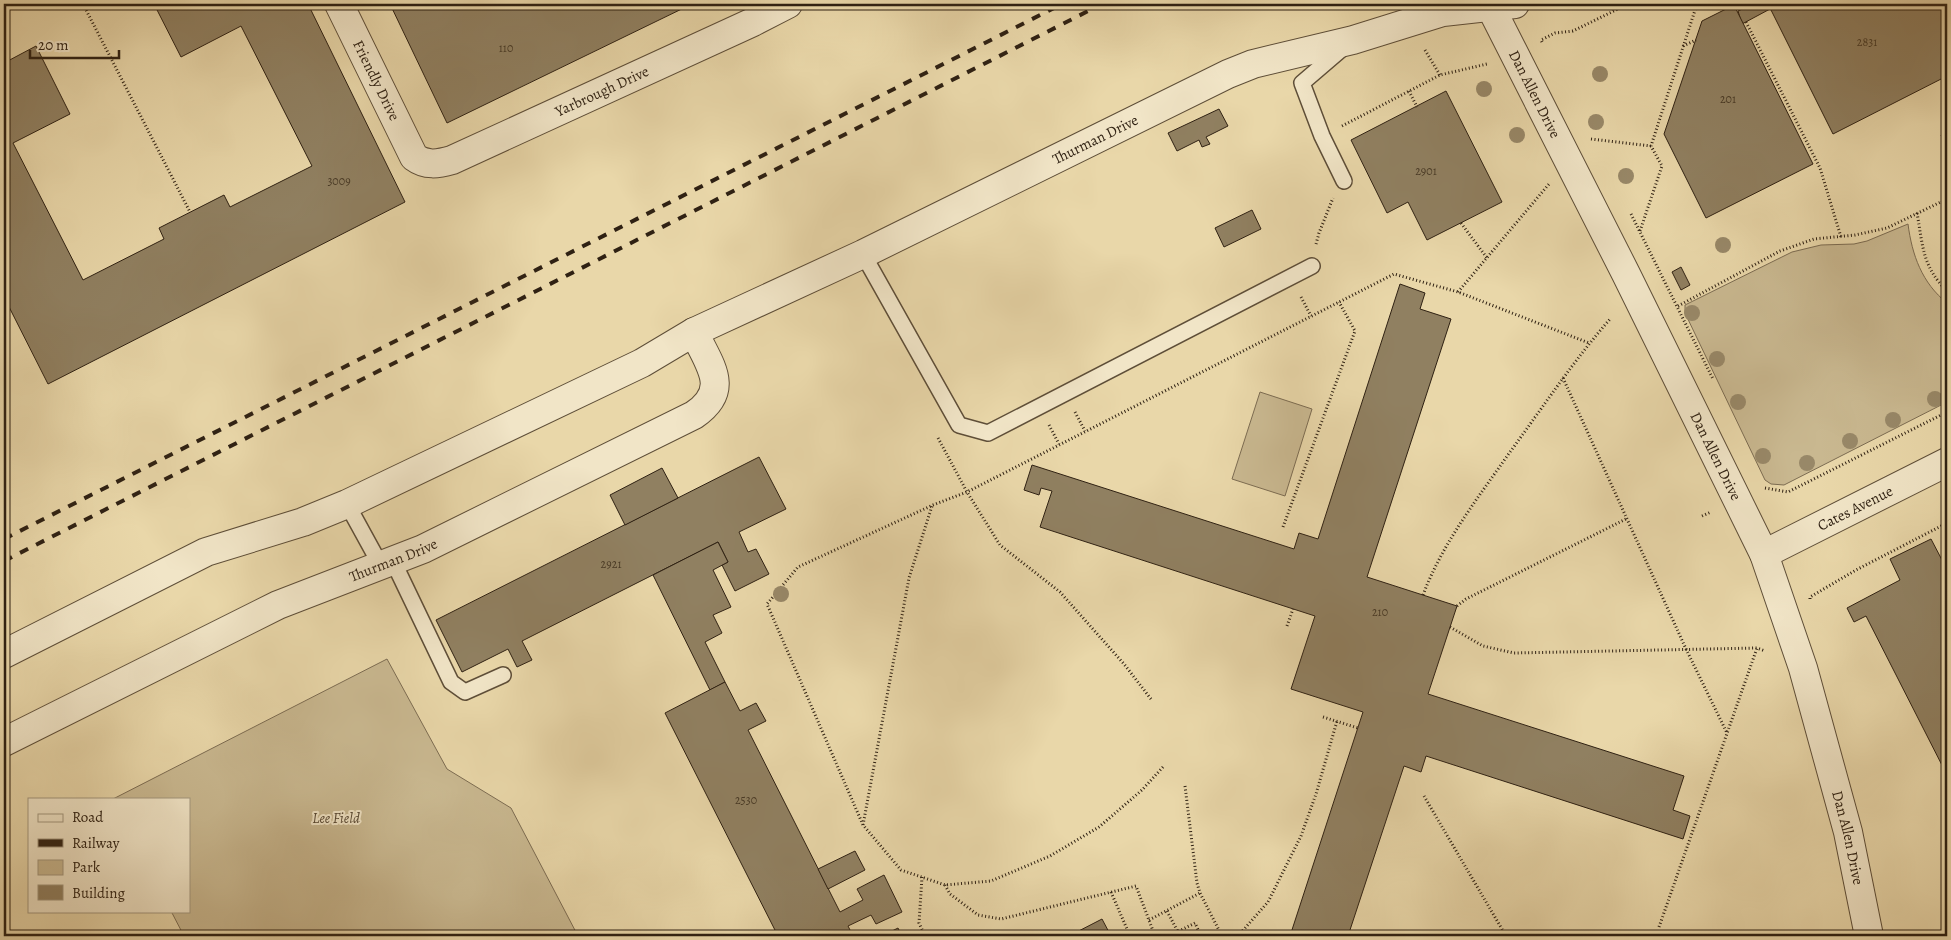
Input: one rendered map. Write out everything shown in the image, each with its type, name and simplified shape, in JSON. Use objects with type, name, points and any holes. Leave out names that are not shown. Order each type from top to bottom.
[{"type":"street","name":"Friendly Drive","points":[[339,4],[414,157]]},
{"type":"street","name":"Yarbrough Drive","points":[[414,157],[420,162],[439,164],[452,160],[753,22],[783,5]]},
{"type":"street","name":"Thurman Drive","points":[[4,654],[206,552],[295,525],[347,504],[642,363],[694,332],[863,254],[1228,74],[1253,64],[1353,40],[1443,12],[1498,5]]},
{"type":"street","name":"Dan Allen Drive","points":[[1498,5],[1626,274],[1764,554],[1803,668],[1838,795],[1848,832],[1869,936]]},
{"type":"street","name":"Thurman Drive","points":[[4,742],[269,610],[440,540],[694,415],[703,409],[713,398],[716,384],[694,332]]},
{"type":"street","name":"Cates Avenue","points":[[1764,554],[1947,462]]},
{"type":"lane","points":[[1344,181],[1322,136],[1302,83],[1353,40]]},
{"type":"lane","points":[[863,254],[959,426],[988,434],[1312,266]]},
{"type":"lane","points":[[347,504],[387,563],[451,682],[465,692],[503,675]]},
{"type":"path","points":[[83,4],[190,212]]},
{"type":"path","points":[[1541,40],[1554,33],[1573,31],[1628,4]]},
{"type":"path","points":[[1697,4],[1651,146],[1662,166],[1640,231],[1678,306],[1780,251],[1814,239],[1854,236],[1887,228],[1947,199]]},
{"type":"path","points":[[1737,4],[1740,10]]},
{"type":"path","points":[[1746,22],[1820,168],[1841,237]]},
{"type":"path","points":[[1683,46],[1696,40]]},
{"type":"path","points":[[1425,50],[1440,75]]},
{"type":"path","points":[[1322,136],[1440,75],[1490,63]]},
{"type":"path","points":[[1409,91],[1416,107]]},
{"type":"path","points":[[1592,139],[1651,146]]},
{"type":"path","points":[[1312,266],[1319,233],[1334,196],[1344,181]]},
{"type":"path","points":[[1458,292],[1551,182]]},
{"type":"path","points":[[1942,201],[1947,212]]},
{"type":"path","points":[[1917,213],[1924,260],[1936,280],[1947,291]]},
{"type":"path","points":[[1461,223],[1487,258]]},
{"type":"path","points":[[1163,767],[1142,790],[1099,827],[1050,856],[991,881],[944,885],[901,870],[863,825],[767,604],[798,567],[932,505],[967,492],[1394,274],[1458,292],[1589,343]]},
{"type":"path","points":[[1283,527],[1354,331],[1340,302]]},
{"type":"path","points":[[1422,595],[1450,538],[1563,378],[1589,343],[1611,318]]},
{"type":"path","points":[[1563,378],[1686,649],[1727,733]]},
{"type":"path","points":[[1766,489],[1788,492],[1947,412]]},
{"type":"path","points":[[934,432],[967,492],[1000,545],[1060,592],[1124,664],[1150,700]]},
{"type":"path","points":[[863,825],[909,578],[932,505]]},
{"type":"path","points":[[1457,606],[1466,599],[1626,519]]},
{"type":"path","points":[[1810,597],[1856,570],[1947,523]]},
{"type":"path","points":[[1287,626],[1293,609]]},
{"type":"path","points":[[1450,628],[1483,646],[1514,652],[1757,648],[1765,652]]},
{"type":"path","points":[[1659,927],[1757,648]]},
{"type":"path","points":[[1323,717],[1358,728]]},
{"type":"path","points":[[1238,936],[1268,902],[1301,836],[1316,794],[1336,721]]},
{"type":"path","points":[[1185,786],[1195,870],[1200,894],[1222,936]]},
{"type":"path","points":[[1424,796],[1506,936]]},
{"type":"path","points":[[922,877],[919,923],[925,936]]},
{"type":"path","points":[[944,885],[950,894],[978,915],[1001,919],[1136,886],[1156,936]]},
{"type":"path","points":[[1111,892],[1130,936]]},
{"type":"path","points":[[1149,920],[1200,894]]},
{"type":"path","points":[[1167,911],[1178,932]]},
{"type":"path","points":[[1169,936],[1195,923],[1201,936]]},
{"type":"green space","points":[[1908,224],[1912,247],[1920,268],[1931,287],[1947,303],[1947,402],[1784,485],[1771,484],[1765,480],[1685,313],[1685,305],[1792,252],[1821,245],[1854,244],[1867,241]]},
{"type":"green space","points":[[1260,392],[1312,409],[1285,496],[1232,479]]},
{"type":"green space","name":"Lee Field","points":[[387,659],[447,769],[511,808],[578,936],[184,936],[172,912],[190,912],[190,798],[115,798]]},
{"type":"building","points":[[154,4],[308,4],[405,202],[48,384],[4,297],[4,63],[36,46],[70,114],[13,143],[83,280],[164,239],[159,228],[224,195],[230,207],[312,166],[241,26],[181,57]]},
{"type":"building","points":[[390,4],[692,4],[447,123]]},
{"type":"building","points":[[1753,4],[1768,4],[1770,9],[1742,24],[1738,11]]},
{"type":"building","points":[[1768,4],[1947,4],[1947,76],[1833,134]]},
{"type":"building","points":[[1734,5],[1813,164],[1706,218],[1664,134],[1702,21]]},
{"type":"building","points":[[1446,91],[1502,202],[1427,240],[1408,202],[1387,213],[1351,140]]},
{"type":"building","points":[[1219,109],[1228,126],[1206,137],[1210,144],[1202,147],[1199,140],[1177,151],[1168,133]]},
{"type":"building","points":[[1947,132],[1947,148],[1941,135]]},
{"type":"building","points":[[1252,210],[1261,229],[1224,247],[1215,228]]},
{"type":"building","points":[[1681,267],[1690,285],[1681,290],[1672,272]]},
{"type":"building","points":[[1400,284],[1425,293],[1420,309],[1451,319],[1367,577],[1457,606],[1428,694],[1684,776],[1673,810],[1690,816],[1683,839],[1426,756],[1421,772],[1404,766],[1348,936],[1290,936],[1363,712],[1291,689],[1315,616],[1040,527],[1052,491],[1041,488],[1039,495],[1024,490],[1032,465],[1294,549],[1299,533],[1318,539]]},
{"type":"building","points":[[759,457],[786,509],[739,532],[748,552],[756,549],[769,574],[735,591],[722,565],[728,562],[718,542],[522,641],[532,660],[517,667],[508,649],[462,672],[436,620]]},
{"type":"building","points":[[662,468],[678,498],[625,525],[610,495]]},
{"type":"building","points":[[1931,539],[1942,560],[1947,557],[1947,775],[1866,616],[1854,622],[1847,608],[1900,580],[1890,559]]},
{"type":"building","points":[[718,542],[728,562],[713,570],[731,607],[713,615],[722,633],[705,642],[725,682],[710,690],[653,575]]},
{"type":"building","points":[[725,682],[740,711],[756,703],[766,721],[748,730],[840,912],[863,900],[857,889],[884,875],[902,912],[876,924],[871,915],[848,926],[853,936],[778,936],[665,713]]},
{"type":"building","points":[[855,851],[865,870],[828,889],[818,869]]},
{"type":"building","points":[[1102,919],[1111,936],[1069,936]]},
{"type":"building","points":[[898,928],[902,936],[882,936]]},
{"type":"railway","points":[[4,539],[1062,4]]},
{"type":"railway","points":[[4,561],[1102,4]]}]
